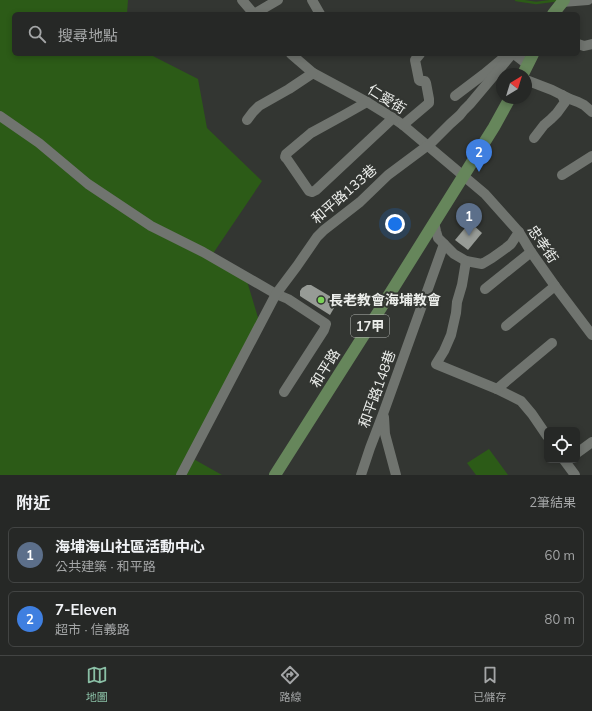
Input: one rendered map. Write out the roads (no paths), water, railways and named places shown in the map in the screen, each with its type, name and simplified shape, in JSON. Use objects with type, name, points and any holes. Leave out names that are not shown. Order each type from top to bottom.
[{"type":"main road","points":[[555,12],[563,1]]},
{"type":"main road","name":"17甲","points":[[463,175],[494,127],[507,104]]},
{"type":"main road","name":"和平路","points":[[275,475],[463,175]]},
{"type":"street","points":[[242,0],[252,12]]},
{"type":"street","points":[[257,12],[278,0]]},
{"type":"street","points":[[312,0],[319,12]]},
{"type":"street","points":[[563,1],[588,0]]},
{"type":"street","points":[[580,45],[584,46],[592,44]]},
{"type":"street","name":"仁愛街","points":[[293,56],[313,73],[367,102],[403,125],[463,175]]},
{"type":"street","points":[[403,125],[429,103],[426,83],[425,81],[420,81],[416,67],[415,60],[418,56]]},
{"type":"street","points":[[455,96],[504,56]]},
{"type":"street","name":"和平路133巷","points":[[181,475],[276,294],[317,237],[360,202],[388,175],[428,146],[460,115],[511,56]]},
{"type":"street","points":[[516,56],[528,64]]},
{"type":"street","points":[[247,120],[260,106],[313,73]]},
{"type":"street","points":[[532,82],[578,102],[592,112]]},
{"type":"street","points":[[534,138],[552,119],[565,102],[562,95]]},
{"type":"street","points":[[367,102],[311,133],[286,154],[285,157],[309,191],[312,192],[316,190],[393,118]]},
{"type":"street","points":[[0,116],[39,143],[88,184],[151,226],[203,252],[276,294],[288,299],[326,324],[324,330],[284,392]]},
{"type":"street","points":[[562,175],[592,156]]},
{"type":"street","name":"忠孝街","points":[[463,175],[485,194],[519,232],[555,286],[592,335]]},
{"type":"street","points":[[434,222],[438,238],[454,254],[466,261],[482,264],[511,244],[519,232]]},
{"type":"street","name":"和平路148巷","points":[[361,475],[444,244]]},
{"type":"street","points":[[485,289],[531,252]]},
{"type":"street","points":[[466,261],[451,335],[436,364],[497,389],[521,401],[544,432]]},
{"type":"street","points":[[506,326],[555,286]]},
{"type":"street","points":[[497,389],[552,343]]},
{"type":"street","points":[[384,414],[385,434],[396,475]]},
{"type":"street","points":[[580,451],[592,442]]},
{"type":"street","points":[[566,463],[575,475]]},
{"type":"waterway","points":[[516,0],[536,3],[559,0]]},
{"type":"place","name":"7-Eleven","points":[[479,172]]},
{"type":"place","name":"海埔海山社區活動中心","points":[[469,236]]},
{"type":"place","name":"長老教會海埔教會","points":[[321,300]]}]
